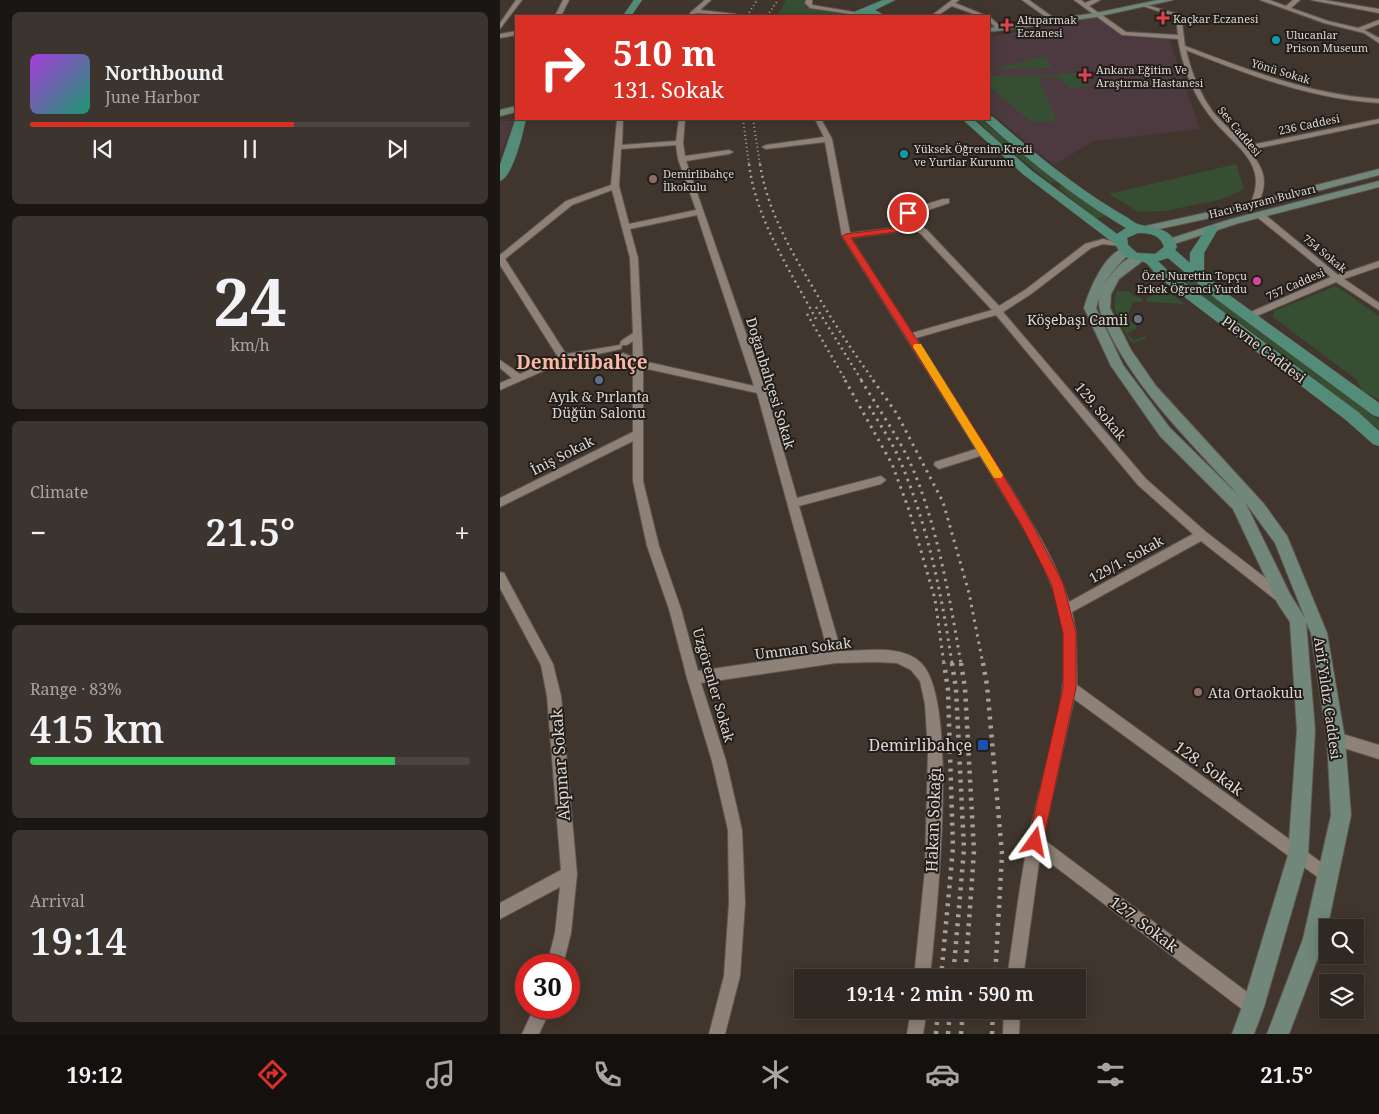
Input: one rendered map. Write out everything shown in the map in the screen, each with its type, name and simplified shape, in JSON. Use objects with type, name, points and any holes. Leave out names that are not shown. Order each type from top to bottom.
[{"type":"main road","points":[[620,15],[629,0]]},
{"type":"main road","points":[[628,15],[638,0]]},
{"type":"main road","points":[[856,14],[891,0]]},
{"type":"main road","points":[[882,15],[904,0]]},
{"type":"main road","points":[[990,30],[1096,15],[1169,0]]},
{"type":"main road","points":[[856,14],[868,15]]},
{"type":"main road","points":[[500,113],[515,109]]},
{"type":"main road","points":[[500,119],[515,115]]},
{"type":"main road","name":"Plevne Caddesi","points":[[990,119],[1030,154],[1110,214],[1141,229],[1161,233],[1170,247],[1197,278],[1379,411]]},
{"type":"main road","points":[[500,178],[507,164],[521,120]]},
{"type":"main road","points":[[514,143],[533,120]]},
{"type":"main road","name":"Plevne Caddesi","points":[[968,120],[1028,173],[1352,416],[1379,440]]},
{"type":"main road","name":"Hacı Bayram Bulvarı","points":[[1141,229],[1254,204],[1379,172]]},
{"type":"main road","name":"Hacı Bayram Bulvarı","points":[[1170,247],[1212,230],[1260,215],[1379,184]]},
{"type":"main road","points":[[1141,229],[1124,233],[1131,251],[1164,255],[1170,247]]},
{"type":"main road","points":[[1197,278],[1197,253],[1212,230]]},
{"type":"main road","name":"Arif Yıldız Caddesi","points":[[1131,251],[1105,271],[1098,280],[1090,308],[1117,366],[1165,432],[1239,505],[1284,599],[1298,621],[1306,730],[1298,855],[1253,1007],[1243,1034]]},
{"type":"main road","name":"Arif Yıldız Caddesi","points":[[1131,251],[1105,294],[1104,308],[1125,352],[1151,389],[1258,508],[1282,540],[1319,633],[1336,739],[1341,816],[1314,939],[1278,1034]]},
{"type":"street","points":[[500,26],[519,0]]},
{"type":"street","points":[[558,15],[566,0]]},
{"type":"street","points":[[690,15],[708,0]]},
{"type":"street","points":[[809,0],[810,6],[856,14]]},
{"type":"street","points":[[1025,0],[1056,21]]},
{"type":"street","points":[[1077,0],[1124,34],[1179,37]]},
{"type":"street","points":[[1084,6],[1097,0]]},
{"type":"street","points":[[1263,0],[1326,22],[1358,30],[1379,41]]},
{"type":"street","points":[[1287,8],[1297,0]]},
{"type":"street","points":[[1314,0],[1379,11]]},
{"type":"street","points":[[935,15],[953,2],[982,15]]},
{"type":"street","name":"Ses Caddesi","points":[[1145,5],[1178,16],[1179,37],[1191,77],[1210,112],[1257,166],[1262,183],[1254,204]]},
{"type":"street","points":[[695,12],[732,15]]},
{"type":"street","points":[[990,19],[1000,29]]},
{"type":"street","points":[[1358,30],[1379,22]]},
{"type":"street","points":[[1366,26],[1379,33]]},
{"type":"street","points":[[500,36],[515,33]]},
{"type":"street","name":"Yönü Sokak","points":[[1181,46],[1260,76],[1295,86],[1346,98],[1379,102]]},
{"type":"street","name":"Uzgörenler Sokak","points":[[620,120],[615,186],[634,258],[638,334],[638,480],[651,536],[675,609],[693,678],[719,761],[735,830],[737,903],[732,976],[717,1034]]},
{"type":"street","name":"Doğanbahçesi Sokak","points":[[682,120],[678,143],[682,159],[761,391],[836,657]]},
{"type":"street","points":[[818,120],[828,139],[846,236],[911,336],[1027,525],[1057,583],[1065,610],[1070,633],[1070,688],[1035,842],[1016,969]]},
{"type":"street","name":"236 Caddesi","points":[[1244,149],[1377,122]]},
{"type":"street","points":[[766,147],[828,139]]},
{"type":"street","points":[[618,147],[678,143]]},
{"type":"street","points":[[682,159],[729,152]]},
{"type":"street","points":[[564,358],[500,259],[569,203],[615,186]]},
{"type":"street","points":[[846,236],[903,229],[913,225],[906,216],[908,213],[946,202]]},
{"type":"street","points":[[627,227],[699,212]]},
{"type":"street","name":"754 Sokak","points":[[1260,215],[1338,278],[1379,307]]},
{"type":"street","name":"129. Sokak","points":[[913,225],[924,232],[998,311],[1142,482],[1202,535],[1284,599]]},
{"type":"street","points":[[911,336],[998,311],[1028,292],[1088,246],[1103,241],[1131,251]]},
{"type":"street","name":"757 Caddesi","points":[[1249,316],[1338,278],[1379,264]]},
{"type":"street","points":[[621,350],[638,334]]},
{"type":"street","points":[[500,388],[564,358],[621,350],[634,354],[638,346]]},
{"type":"street","points":[[621,350],[637,362],[761,391]]},
{"type":"street","points":[[500,363],[519,378]]},
{"type":"street","name":"İniş Sokak","points":[[500,503],[638,434]]},
{"type":"street","points":[[939,465],[983,451]]},
{"type":"street","points":[[792,503],[881,480]]},
{"type":"street","name":"129/1. Sokak","points":[[1065,610],[1202,535]]},
{"type":"street","name":"Akpınar Sokak","points":[[500,577],[547,664],[558,729],[569,874],[563,933],[558,954]]},
{"type":"street","name":"Umman Sokak","points":[[693,678],[836,657],[898,657],[916,666]]},
{"type":"street","name":"Hakan Sokağı","points":[[916,666],[926,679],[932,704],[935,751],[933,870],[923,969]]},
{"type":"street","name":"128. Sokak","points":[[1070,688],[1328,876]]},
{"type":"street","points":[[1336,739],[1379,752]]},
{"type":"street","name":"127. Sokak","points":[[1035,842],[1253,1007]]},
{"type":"street","points":[[500,910],[569,874]]},
{"type":"street","points":[[530,1034],[538,1019]]},
{"type":"street","points":[[915,1034],[918,1019]]},
{"type":"street","points":[[1011,1034],[1012,1019]]},
{"type":"shaded area","name":"Ankara Eğitim Ve Araştırma Hastanesi","points":[[1096,17],[1123,37],[1169,39],[1200,129],[1094,141],[1054,165],[990,112],[990,37]]},
{"type":"shaded area","points":[[500,121],[514,121],[500,154]]},
{"type":"green space","points":[[786,0],[806,0],[804,4],[808,8],[848,15],[778,15]]},
{"type":"green space","points":[[1046,56],[1052,68],[994,69]]},
{"type":"green space","points":[[1083,72],[1090,86],[1070,88],[1057,76],[1038,78],[1057,121],[1031,122],[990,87],[990,76],[1029,76]]},
{"type":"green space","points":[[976,120],[982,120],[1057,181],[1051,183],[1013,153]]},
{"type":"green space","points":[[1236,164],[1244,189],[1223,199],[1165,211],[1139,212],[1109,194]]},
{"type":"green space","points":[[1063,186],[1105,216],[1097,219],[1057,187]]},
{"type":"green space","points":[[1186,274],[1379,420],[1379,429],[1292,361],[1177,278]]},
{"type":"green space","points":[[1336,286],[1379,316],[1379,399],[1362,391],[1357,380],[1273,317],[1274,311]]},
{"type":"green space","points":[[1155,290],[1165,290],[1185,304],[1148,302],[1146,298],[1154,295]]},
{"type":"green space","points":[[1117,291],[1128,291],[1134,296],[1142,298],[1143,302],[1133,302],[1126,321],[1136,324],[1136,329],[1129,332],[1128,335],[1134,340],[1145,336],[1147,338],[1134,343],[1130,341],[1115,311]]},
{"type":"railway","points":[[748,15],[757,0]]},
{"type":"railway","points":[[768,15],[778,0]]},
{"type":"railway","points":[[743,120],[749,165]]},
{"type":"railway","points":[[753,120],[760,165]]},
{"type":"railway","points":[[749,164],[753,185],[766,225],[816,319]]},
{"type":"railway","points":[[760,164],[768,198],[781,230],[829,314],[874,381]]},
{"type":"railway","points":[[816,307],[862,381]]},
{"type":"railway","points":[[807,314],[846,381]]},
{"type":"railway","points":[[845,380],[892,464],[909,510],[935,599],[944,664]]},
{"type":"railway","points":[[861,380],[903,448],[927,506],[941,559],[961,664]]},
{"type":"railway","points":[[873,380],[897,414],[943,502],[969,593],[983,664]]},
{"type":"railway","points":[[869,406],[898,456],[911,487],[939,587],[952,664]]},
{"type":"railway","points":[[942,969],[953,848],[948,690],[944,663]]},
{"type":"railway","points":[[952,663],[956,689],[964,849],[954,969]]},
{"type":"railway","points":[[961,663],[965,688],[974,851],[966,969]]},
{"type":"railway","points":[[983,663],[987,685],[1002,854],[996,969]]},
{"type":"railway","points":[[936,1034],[937,1019]]},
{"type":"railway","points":[[948,1034],[949,1019]]},
{"type":"railway","points":[[961,1034],[962,1019]]},
{"type":"railway","points":[[992,1034],[993,1019]]},
{"type":"slow traffic","points":[[918,347],[997,475]]},
{"type":"place","name":"Kaçkar Eczanesi","points":[[1163,18]]},
{"type":"place","name":"Altıparmak Eczanesi","points":[[1007,25]]},
{"type":"place","name":"Ulucanlar Prison Museum","points":[[1276,40]]},
{"type":"place","name":"Ankara Eğitim Ve Araştırma Hastanesi","points":[[1085,75]]},
{"type":"place","name":"Yüksek Öğrenim Kredi ve Yurtlar Kurumu","points":[[904,154]]},
{"type":"place","name":"Demirlibahçe İlkokulu","points":[[653,179]]},
{"type":"place","name":"Özel Nurettin Topçu Erkek Öğrenci Yurdu","points":[[1257,281]]},
{"type":"place","name":"Köşebaşı Camii","points":[[1138,319]]},
{"type":"place","name":"Ayık & Pırlanta Düğün Salonu","points":[[599,380]]},
{"type":"place","name":"Ata Ortaokulu","points":[[1198,692]]},
{"type":"place","name":"Demirlibahçe","points":[[983,745]]},
{"type":"district","name":"Demirlibahçe","points":[[582,362]]},
{"type":"route","points":[[908,213],[906,216],[913,225],[903,229],[846,236],[911,336],[1027,525],[1057,583],[1070,633],[1070,688],[1053,756],[1035,842]]}]
